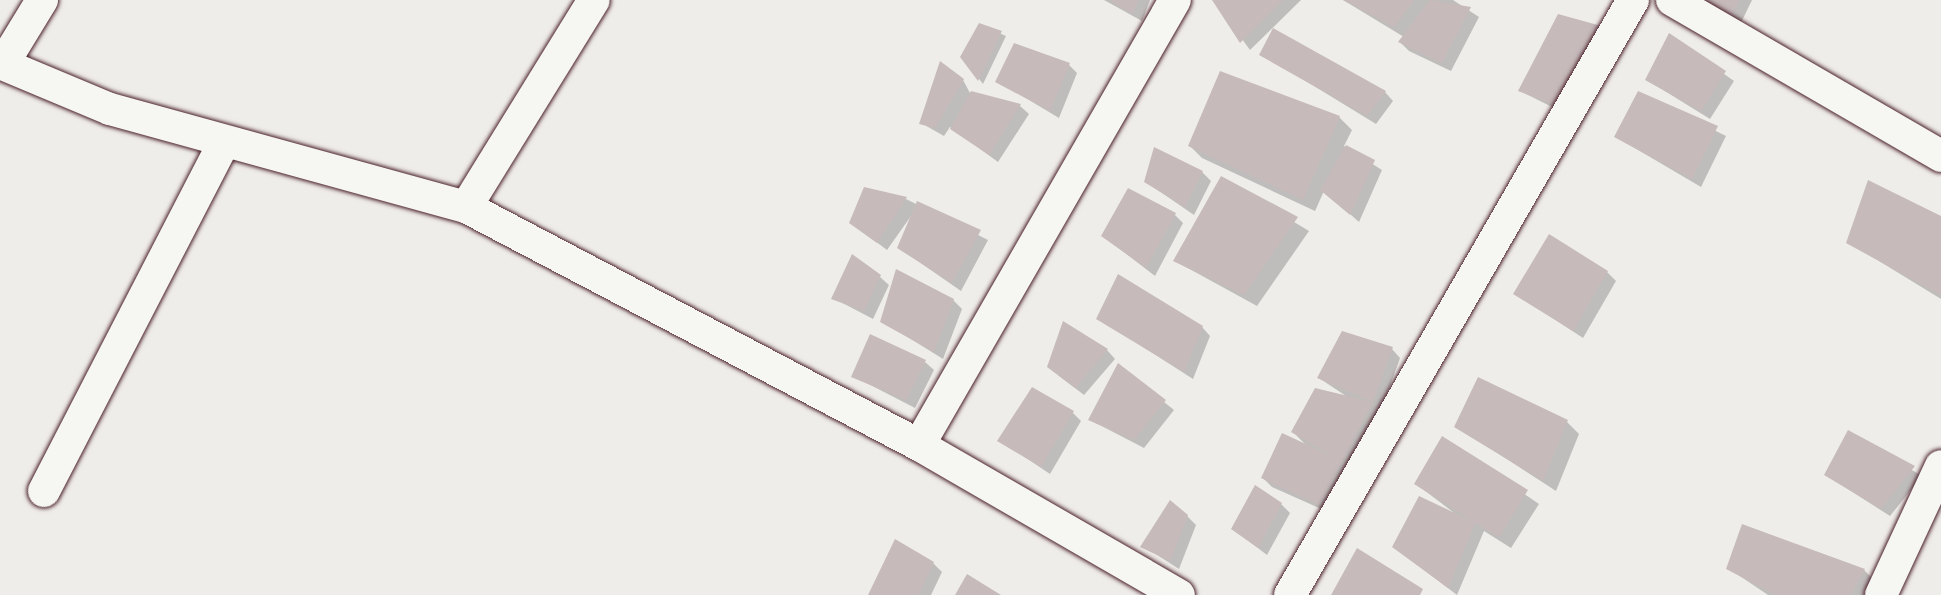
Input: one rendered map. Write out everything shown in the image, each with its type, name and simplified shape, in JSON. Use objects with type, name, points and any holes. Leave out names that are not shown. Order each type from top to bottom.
[{"type":"street","points":[[41,0],[1,64],[110,109],[223,144],[466,206],[919,445],[1179,595]]},
{"type":"street","points":[[466,206],[594,0]]},
{"type":"street","points":[[919,445],[1175,0]]},
{"type":"street","points":[[1290,595],[1633,0]]},
{"type":"street","points":[[1672,0],[1941,156]]},
{"type":"street","points":[[44,491],[223,144]]},
{"type":"street","points":[[1881,595],[1941,466]]},
{"type":"building","points":[[1109,0],[1138,0],[1133,14]]},
{"type":"building","points":[[1212,0],[1283,0],[1240,43]]},
{"type":"building","points":[[1343,0],[1414,0],[1394,27]]},
{"type":"building","points":[[1430,0],[1471,7],[1442,63],[1398,42]]},
{"type":"building","points":[[1695,0],[1739,0],[1729,21]]},
{"type":"building","points":[[1558,14],[1605,27],[1555,105],[1518,91]]},
{"type":"building","points":[[979,23],[1002,31],[978,81],[960,57]]},
{"type":"building","points":[[1273,28],[1386,91],[1367,116],[1259,55]]},
{"type":"building","points":[[1669,33],[1726,71],[1701,111],[1645,80]]},
{"type":"building","points":[[1014,43],[1070,63],[1050,111],[995,82]]},
{"type":"building","points":[[940,61],[964,79],[935,128],[919,124]]},
{"type":"building","points":[[1220,71],[1340,116],[1303,200],[1188,146]]},
{"type":"building","points":[[971,91],[1021,104],[989,155],[950,129]]},
{"type":"building","points":[[1638,91],[1718,126],[1692,179],[1614,137]]},
{"type":"building","points":[[1346,145],[1375,160],[1350,215],[1320,190]]},
{"type":"building","points":[[1154,147],[1203,171],[1185,207],[1144,182]]},
{"type":"building","points":[[1221,176],[1298,217],[1244,295],[1173,261]]},
{"type":"building","points":[[1868,180],[1941,216],[1941,295],[1846,243]]},
{"type":"building","points":[[864,187],[907,197],[877,243],[849,223]]},
{"type":"building","points":[[1128,188],[1176,213],[1146,268],[1101,236]]},
{"type":"building","points":[[917,201],[981,230],[952,283],[897,248]]},
{"type":"building","points":[[1549,234],[1608,271],[1573,331],[1513,294]]},
{"type":"building","points":[[852,254],[881,275],[864,311],[831,299]]},
{"type":"building","points":[[896,269],[954,299],[934,352],[880,322]]},
{"type":"building","points":[[1118,274],[1203,326],[1184,372],[1096,319]]},
{"type":"building","points":[[1063,321],[1108,349],[1075,388],[1047,367]]},
{"type":"building","points":[[1342,331],[1393,347],[1373,402],[1317,378]]},
{"type":"building","points":[[870,334],[926,360],[906,400],[851,377]]},
{"type":"building","points":[[1118,363],[1166,400],[1134,440],[1088,420]]},
{"type":"building","points":[[1478,377],[1568,420],[1543,481],[1454,427]]},
{"type":"building","points":[[1032,387],[1074,411],[1041,467],[997,441]]},
{"type":"building","points":[[1315,388],[1373,402],[1319,505],[1261,478],[1282,433],[1334,457],[1291,432]]},
{"type":"building","points":[[1848,430],[1915,466],[1881,509],[1824,475]]},
{"type":"building","points":[[1442,436],[1528,490],[1499,537],[1475,523],[1448,588],[1392,547],[1419,496],[1474,522],[1414,484]]},
{"type":"building","points":[[1255,485],[1282,503],[1258,548],[1231,529]]},
{"type":"building","points":[[1170,500],[1188,515],[1170,561],[1140,547]]},
{"type":"building","points":[[1742,524],[1865,569],[1851,595],[1776,595],[1726,569]]},
{"type":"building","points":[[895,539],[934,562],[919,595],[868,595]]},
{"type":"building","points":[[1357,548],[1423,589],[1420,595],[1331,595]]},
{"type":"building","points":[[967,574],[1001,595],[955,595]]}]
